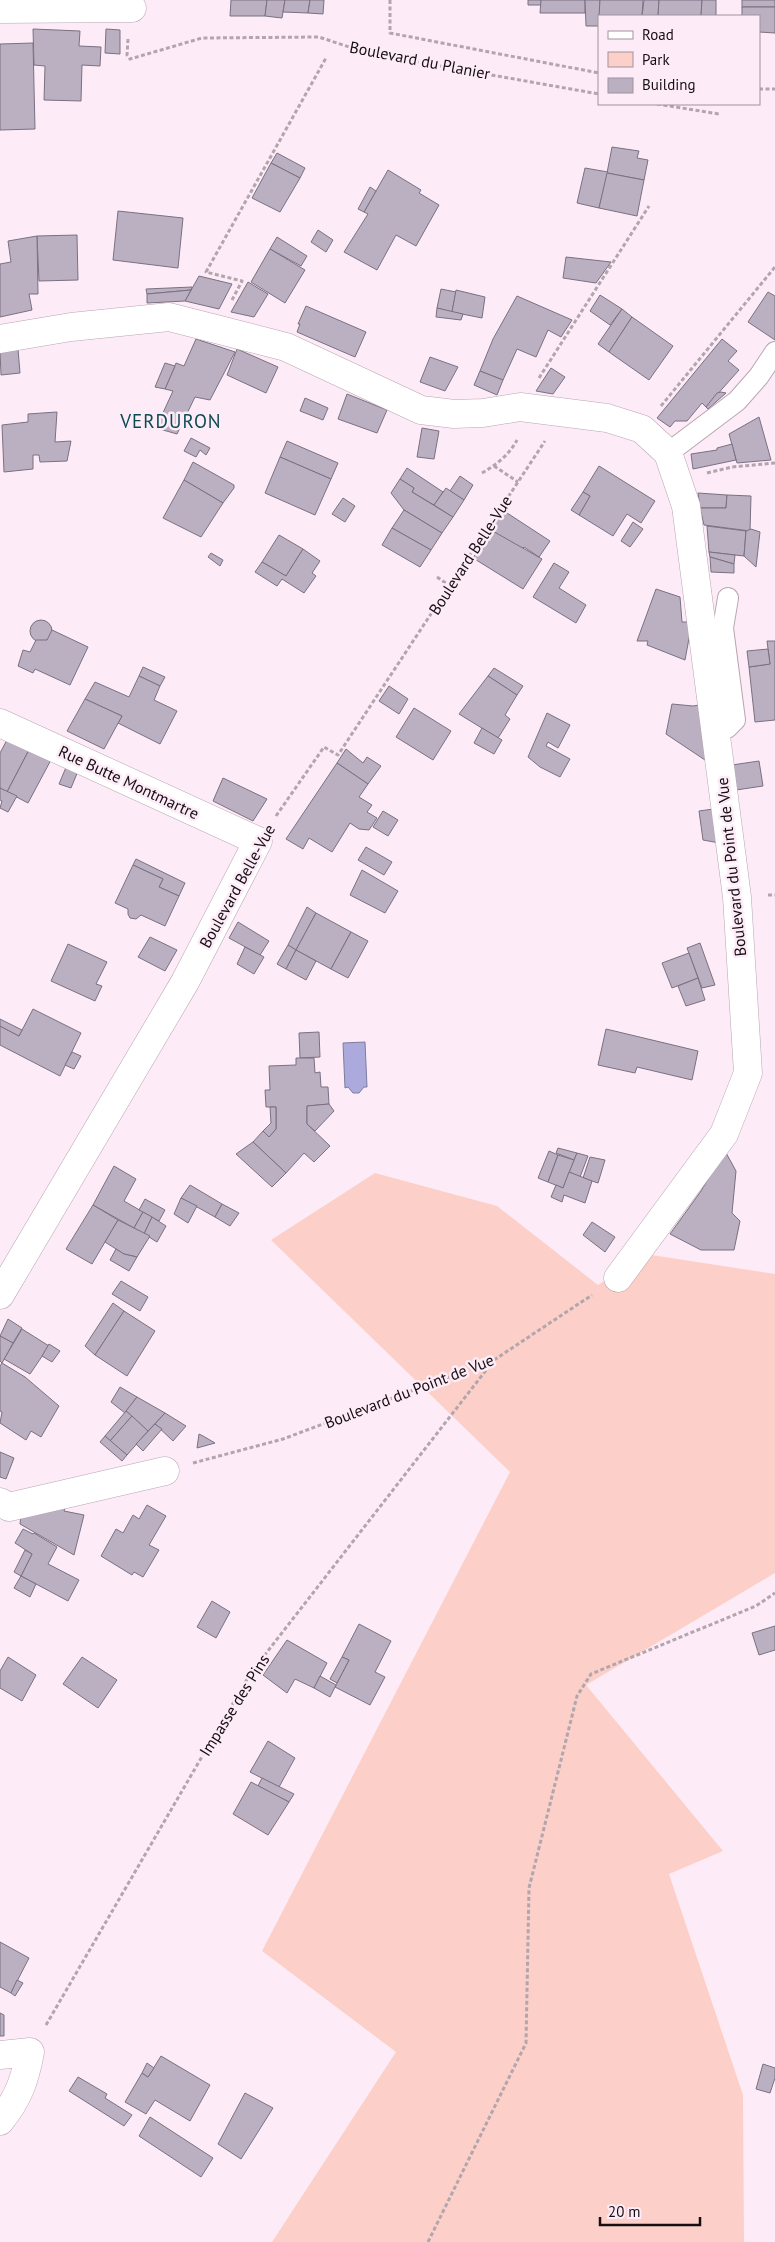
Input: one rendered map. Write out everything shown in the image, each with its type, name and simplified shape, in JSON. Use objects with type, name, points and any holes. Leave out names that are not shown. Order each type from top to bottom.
[{"type":"street","points":[[0,9],[132,8]]},
{"type":"street","name":"Boulevard du Point de Vue","points":[[0,339],[71,327],[169,317],[286,347],[421,410],[464,413],[527,408],[607,418],[642,429],[668,453],[686,506],[737,897],[748,1074],[724,1134],[618,1278]]},
{"type":"street","name":"Rue Butte Montmartre","points":[[0,722],[258,841]]},
{"type":"street","name":"Boulevard Belle-Vue","points":[[0,1295],[185,982],[258,841]]},
{"type":"street","points":[[0,1502],[9,1508],[165,1471]]},
{"type":"street","points":[[0,2055],[30,2052],[24,2081],[10,2109],[0,2121]]},
{"type":"lane","points":[[668,453],[737,401],[759,376],[775,352]]},
{"type":"lane","points":[[715,729],[727,728],[735,720],[723,628],[728,598]]},
{"type":"path","points":[[390,0],[390,33],[598,73]]},
{"type":"path","name":"Boulevard du Planier","points":[[127,55],[130,59],[202,38],[319,37],[367,53],[598,94]]},
{"type":"path","points":[[242,281],[206,272],[326,58]]},
{"type":"path","points":[[760,89],[775,89]]},
{"type":"path","points":[[663,105],[719,114]]},
{"type":"path","points":[[482,473],[494,466],[512,449],[527,408],[649,206]]},
{"type":"path","points":[[642,429],[775,267]]},
{"type":"path","name":"Boulevard Belle-Vue","points":[[258,841],[324,748],[338,755],[565,412]]},
{"type":"path","points":[[677,479],[732,467],[775,462]]},
{"type":"path","points":[[494,466],[518,482]]},
{"type":"path","points":[[436,578],[450,586]]},
{"type":"path","name":"Boulevard du Point de Vue","points":[[165,1471],[283,1439],[494,1360],[618,1278]]},
{"type":"path","name":"Impasse des Pins","points":[[30,2052],[250,1674],[494,1360]]},
{"type":"path","points":[[428,2242],[526,2043],[529,1888],[577,1696],[591,1674],[756,1606],[775,1593]]},
{"type":"green space","points":[[375,1173],[497,1206],[598,1285],[645,1254],[775,1274],[775,1573],[586,1685],[723,1851],[669,1874],[743,2095],[744,2242],[272,2242],[396,2052],[262,1951],[510,1472],[271,1240]]},
{"type":"water","points":[[365,1042],[367,1087],[364,1087],[359,1093],[353,1093],[348,1087],[345,1088],[343,1043]]},
{"type":"building","points":[[231,0],[267,0],[265,16],[230,16]]},
{"type":"building","points":[[267,0],[285,0],[282,18],[265,16]]},
{"type":"building","points":[[285,0],[310,0],[308,13],[283,12]]},
{"type":"building","points":[[310,0],[324,0],[323,14],[308,13]]},
{"type":"building","points":[[528,0],[541,0],[542,5],[528,5]]},
{"type":"building","points":[[541,0],[585,0],[585,13],[540,13]]},
{"type":"building","points":[[585,0],[600,0],[598,26],[586,26]]},
{"type":"building","points":[[600,0],[643,0],[642,15],[599,15]]},
{"type":"building","points":[[644,0],[659,0],[658,15],[642,15]]},
{"type":"building","points":[[659,0],[702,0],[701,15],[658,15]]},
{"type":"building","points":[[702,0],[716,0],[716,15],[701,15]]},
{"type":"building","points":[[742,0],[775,0],[775,7],[742,7]]},
{"type":"building","points":[[742,7],[775,7],[775,33],[760,32],[760,15],[742,15]]},
{"type":"building","points":[[33,29],[80,31],[79,46],[101,47],[100,66],[82,65],[81,101],[44,100],[45,66],[34,65]]},
{"type":"building","points":[[106,29],[120,30],[120,54],[105,53]]},
{"type":"building","points":[[33,43],[35,129],[0,130],[0,44]]},
{"type":"building","points":[[612,147],[639,151],[637,158],[648,160],[644,180],[607,173]]},
{"type":"building","points":[[277,153],[305,168],[300,178],[271,163]]},
{"type":"building","points":[[271,163],[300,178],[280,212],[252,198]]},
{"type":"building","points":[[585,168],[608,172],[599,208],[577,203]]},
{"type":"building","points":[[388,170],[421,190],[419,193],[439,205],[416,246],[396,235],[377,270],[344,252],[368,214],[364,212]]},
{"type":"building","points":[[607,173],[644,180],[637,216],[599,208]]},
{"type":"building","points":[[370,187],[376,191],[364,212],[358,209]]},
{"type":"building","points":[[118,211],[183,218],[178,268],[113,260]]},
{"type":"building","points":[[318,230],[333,240],[326,252],[311,242]]},
{"type":"building","points":[[77,235],[78,280],[39,281],[37,236]]},
{"type":"building","points":[[37,236],[38,294],[29,294],[32,310],[0,317],[0,264],[11,262],[8,241]]},
{"type":"building","points":[[277,237],[307,256],[301,266],[270,249]]},
{"type":"building","points":[[270,249],[305,270],[285,303],[251,282]]},
{"type":"building","points":[[566,257],[611,262],[596,283],[563,278]]},
{"type":"building","points":[[199,276],[232,284],[219,309],[185,301]]},
{"type":"building","points":[[248,282],[268,294],[254,317],[231,312]]},
{"type":"building","points":[[192,287],[191,290],[147,294],[146,289]]},
{"type":"building","points":[[441,289],[456,292],[452,312],[437,308]]},
{"type":"building","points":[[191,290],[185,301],[147,303],[147,294]]},
{"type":"building","points":[[456,290],[485,297],[482,318],[452,312]]},
{"type":"building","points":[[768,292],[775,296],[775,340],[748,322]]},
{"type":"building","points":[[600,295],[622,309],[610,325],[590,311]]},
{"type":"building","points":[[517,296],[572,320],[561,337],[548,330],[536,357],[517,349],[503,380],[480,371],[493,339]]},
{"type":"building","points":[[306,306],[366,332],[355,357],[297,332],[300,324],[298,324]]},
{"type":"building","points":[[437,308],[463,314],[461,320],[436,317]]},
{"type":"building","points":[[622,309],[632,317],[609,352],[598,344]]},
{"type":"building","points":[[632,317],[673,346],[649,380],[609,352]]},
{"type":"building","points":[[196,339],[235,352],[210,400],[195,397],[177,434],[156,428],[173,391],[165,389],[176,363],[184,366]]},
{"type":"building","points":[[722,339],[737,351],[728,361],[739,370],[706,407],[702,403],[687,421],[675,421],[670,427],[657,418]]},
{"type":"building","points":[[18,349],[20,373],[1,375],[0,351]]},
{"type":"building","points":[[237,349],[278,367],[266,393],[227,375]]},
{"type":"building","points":[[430,357],[458,367],[445,391],[420,382]]},
{"type":"building","points":[[165,363],[175,366],[165,389],[155,387]]},
{"type":"building","points":[[551,368],[565,377],[553,394],[536,391]]},
{"type":"building","points":[[480,371],[503,380],[497,395],[474,385]]},
{"type":"building","points":[[717,393],[726,393],[708,409],[706,407]]},
{"type":"building","points":[[347,394],[387,410],[377,433],[338,419]]},
{"type":"building","points":[[305,398],[328,408],[323,420],[300,411]]},
{"type":"building","points":[[57,412],[55,442],[71,441],[67,461],[40,462],[39,455],[33,455],[33,469],[4,472],[2,425],[28,422],[28,414]]},
{"type":"building","points":[[759,417],[771,460],[737,463],[729,434]]},
{"type":"building","points":[[422,428],[439,431],[434,459],[417,457]]},
{"type":"building","points":[[191,438],[210,448],[206,455],[200,450],[196,457],[184,451]]},
{"type":"building","points":[[287,441],[338,463],[331,479],[280,457]]},
{"type":"building","points":[[732,444],[736,460],[693,469],[691,454],[717,450],[717,448]]},
{"type":"building","points":[[280,457],[331,479],[315,515],[265,493]]},
{"type":"building","points":[[193,462],[234,485],[234,488],[223,503],[184,480]]},
{"type":"building","points":[[599,466],[655,501],[641,523],[627,514],[613,536],[579,515],[590,496],[583,492]]},
{"type":"building","points":[[407,468],[443,492],[434,505],[412,492],[414,488],[400,479]]},
{"type":"building","points":[[460,476],[473,485],[464,500],[450,491]]},
{"type":"building","points":[[400,479],[414,488],[412,492],[453,517],[442,533],[404,510],[391,493]]},
{"type":"building","points":[[184,480],[223,503],[201,537],[163,518]]},
{"type":"building","points":[[446,488],[464,500],[453,517],[434,505]]},
{"type":"building","points":[[583,492],[590,496],[579,515],[571,510]]},
{"type":"building","points":[[698,493],[727,495],[726,508],[700,508]]},
{"type":"building","points":[[727,495],[751,496],[750,531],[704,525],[700,508],[726,508]]},
{"type":"building","points":[[343,498],[355,506],[345,522],[332,514]]},
{"type":"building","points":[[404,510],[442,533],[431,550],[392,528]]},
{"type":"building","points":[[504,511],[550,541],[539,557],[491,530]]},
{"type":"building","points":[[633,522],[643,529],[630,547],[621,541]]},
{"type":"building","points":[[707,526],[746,531],[744,556],[709,552]]},
{"type":"building","points":[[392,528],[431,550],[420,567],[382,545]]},
{"type":"building","points":[[751,529],[760,532],[756,567],[744,556],[746,531]]},
{"type":"building","points":[[491,530],[542,559],[523,589],[473,558]]},
{"type":"building","points":[[279,535],[303,549],[286,576],[262,562]]},
{"type":"building","points":[[303,549],[320,561],[312,573],[316,576],[304,593],[282,579],[277,586],[255,572],[262,562],[286,576]]},
{"type":"building","points":[[709,552],[735,555],[734,564],[710,557]]},
{"type":"building","points":[[211,553],[223,560],[220,566],[208,557]]},
{"type":"building","points":[[710,557],[734,564],[734,573],[711,572]]},
{"type":"building","points":[[554,563],[569,572],[559,588],[586,605],[576,623],[533,597]]},
{"type":"building","points":[[656,589],[680,597],[682,622],[692,622],[685,660],[647,645],[648,641],[637,641]]},
{"type":"building","points":[[41,620],[49,623],[52,631],[49,639],[41,642],[33,639],[30,631],[33,623]]},
{"type":"building","points":[[52,630],[88,647],[70,685],[35,669],[33,673],[18,666],[23,650],[30,652],[36,640],[47,640]]},
{"type":"building","points":[[767,641],[775,641],[775,720],[755,722],[749,667],[770,664]]},
{"type":"building","points":[[768,649],[770,664],[749,667],[747,651]]},
{"type":"building","points":[[143,667],[165,677],[160,686],[139,676]]},
{"type":"building","points":[[494,668],[523,686],[517,695],[488,676]]},
{"type":"building","points":[[139,676],[160,686],[154,700],[177,711],[160,744],[118,723],[122,716],[85,699],[95,682],[129,697]]},
{"type":"building","points":[[488,676],[517,695],[505,715],[510,719],[498,738],[459,714]]},
{"type":"building","points":[[389,686],[408,699],[399,714],[379,701]]},
{"type":"building","points":[[85,699],[122,716],[104,749],[67,731]]},
{"type":"building","points":[[672,704],[693,706],[706,704],[714,766],[666,734]]},
{"type":"building","points":[[414,708],[451,731],[433,760],[396,737]]},
{"type":"building","points":[[547,713],[570,725],[558,748],[548,742],[546,746],[570,759],[560,777],[540,767],[528,757]]},
{"type":"building","points":[[482,728],[502,740],[494,754],[474,743]]},
{"type":"building","points":[[8,738],[30,748],[7,792],[0,788],[0,753]]},
{"type":"building","points":[[30,748],[52,758],[28,803],[7,792]]},
{"type":"building","points":[[346,749],[363,763],[367,757],[381,766],[368,784],[337,763]]},
{"type":"building","points":[[759,761],[763,786],[736,790],[732,765]]},
{"type":"building","points":[[337,763],[368,784],[359,797],[372,805],[367,812],[377,818],[369,830],[359,829],[350,823],[332,852],[309,838],[303,849],[286,839]]},
{"type":"building","points":[[67,765],[78,771],[71,788],[59,784]]},
{"type":"building","points":[[223,778],[267,799],[253,821],[213,801]]},
{"type":"building","points":[[0,788],[17,796],[8,812],[0,808],[2,801],[0,800]]},
{"type":"building","points":[[721,808],[725,844],[703,840],[699,811]]},
{"type":"building","points":[[383,811],[398,820],[388,836],[373,827]]},
{"type":"building","points":[[366,847],[392,862],[384,875],[358,860]]},
{"type":"building","points":[[136,859],[185,883],[179,896],[159,887],[163,879],[133,865]]},
{"type":"building","points":[[133,865],[163,879],[159,887],[179,896],[165,926],[141,915],[136,919],[130,918],[128,909],[115,903]]},
{"type":"building","points":[[362,870],[398,891],[385,913],[350,895]]},
{"type":"building","points":[[307,907],[316,913],[296,950],[288,945]]},
{"type":"building","points":[[316,913],[351,932],[331,969],[296,950]]},
{"type":"building","points":[[238,922],[269,941],[260,955],[229,938]]},
{"type":"building","points":[[351,932],[368,941],[348,978],[331,969]]},
{"type":"building","points":[[150,937],[177,950],[165,971],[138,957]]},
{"type":"building","points":[[700,943],[715,985],[702,988],[687,948]]},
{"type":"building","points":[[68,944],[107,962],[96,984],[102,986],[95,1001],[51,981]]},
{"type":"building","points":[[288,945],[296,950],[286,969],[277,964]]},
{"type":"building","points":[[245,947],[264,957],[254,974],[237,964]]},
{"type":"building","points":[[296,950],[316,961],[306,980],[286,969]]},
{"type":"building","points":[[689,953],[698,978],[672,988],[662,963]]},
{"type":"building","points":[[698,978],[705,1000],[686,1006],[678,986]]},
{"type":"building","points":[[33,1009],[81,1033],[60,1076],[0,1045],[0,1026],[19,1036]]},
{"type":"building","points":[[0,1019],[22,1030],[19,1036],[0,1026]]},
{"type":"building","points":[[606,1029],[698,1051],[692,1080],[637,1067],[635,1073],[598,1065]]},
{"type":"building","points":[[319,1032],[320,1057],[300,1058],[299,1033]]},
{"type":"building","points":[[72,1052],[81,1056],[74,1069],[65,1065]]},
{"type":"building","points":[[296,1058],[314,1058],[315,1073],[320,1072],[321,1087],[328,1087],[329,1104],[307,1106],[307,1124],[330,1146],[314,1162],[304,1153],[286,1173],[253,1142],[263,1131],[269,1137],[276,1129],[276,1107],[266,1107],[265,1090],[270,1090],[269,1066],[296,1065]]},
{"type":"building","points":[[329,1104],[334,1111],[315,1131],[307,1124],[307,1106]]},
{"type":"building","points":[[270,1107],[276,1107],[276,1129],[269,1137],[263,1131],[271,1123]]},
{"type":"building","points":[[253,1142],[286,1173],[272,1187],[236,1154]]},
{"type":"building","points":[[558,1148],[577,1153],[574,1160],[556,1153]]},
{"type":"building","points":[[549,1151],[558,1155],[548,1182],[538,1178]]},
{"type":"building","points":[[725,1151],[736,1171],[732,1213],[740,1221],[734,1250],[701,1250],[670,1234],[701,1191]]},
{"type":"building","points":[[577,1153],[588,1156],[580,1177],[569,1172]]},
{"type":"building","points":[[558,1155],[574,1160],[563,1188],[548,1182]]},
{"type":"building","points":[[590,1157],[605,1160],[598,1183],[583,1178]]},
{"type":"building","points":[[114,1166],[136,1179],[124,1201],[143,1212],[134,1228],[93,1205]]},
{"type":"building","points":[[569,1172],[592,1181],[585,1203],[564,1195],[562,1202],[551,1197],[556,1185],[563,1188]]},
{"type":"building","points":[[190,1185],[222,1204],[215,1217],[181,1198]]},
{"type":"building","points":[[181,1198],[197,1206],[188,1223],[174,1214]]},
{"type":"building","points":[[145,1199],[165,1210],[159,1221],[139,1210]]},
{"type":"building","points":[[222,1204],[239,1213],[230,1226],[215,1217]]},
{"type":"building","points":[[93,1205],[118,1220],[92,1264],[66,1249]]},
{"type":"building","points":[[143,1212],[152,1217],[144,1234],[134,1228]]},
{"type":"building","points":[[152,1217],[166,1226],[157,1242],[144,1234]]},
{"type":"building","points":[[118,1220],[150,1236],[137,1257],[124,1254],[105,1242]]},
{"type":"building","points":[[592,1222],[615,1237],[605,1252],[583,1235]]},
{"type":"building","points":[[116,1249],[124,1254],[137,1257],[129,1271],[110,1260]]},
{"type":"building","points":[[121,1281],[148,1297],[140,1311],[112,1294]]},
{"type":"building","points":[[113,1303],[124,1311],[95,1355],[85,1346]]},
{"type":"building","points":[[124,1311],[155,1331],[127,1376],[95,1355]]},
{"type":"building","points":[[8,1319],[22,1328],[13,1343],[0,1336]]},
{"type":"building","points":[[22,1329],[49,1346],[30,1374],[4,1359]]},
{"type":"building","points":[[0,1336],[13,1343],[2,1363],[0,1361]]},
{"type":"building","points":[[49,1344],[60,1351],[52,1362],[42,1356]]},
{"type":"building","points":[[2,1363],[25,1377],[59,1406],[41,1437],[31,1431],[26,1440],[0,1423],[2,1412],[0,1411],[0,1366]]},
{"type":"building","points":[[120,1387],[137,1397],[125,1413],[111,1402]]},
{"type":"building","points":[[137,1397],[165,1413],[148,1431],[126,1411]]},
{"type":"building","points":[[126,1411],[132,1416],[110,1441],[105,1436]]},
{"type":"building","points":[[165,1413],[186,1426],[173,1441],[155,1424]]},
{"type":"building","points":[[132,1416],[148,1431],[127,1455],[110,1441]]},
{"type":"building","points":[[155,1424],[162,1429],[143,1451],[136,1444]]},
{"type":"building","points":[[199,1434],[203,1436],[215,1443],[197,1448]]},
{"type":"building","points":[[105,1436],[127,1455],[122,1461],[100,1442]]},
{"type":"building","points":[[0,1452],[14,1458],[6,1479],[0,1477]]},
{"type":"building","points":[[67,1503],[64,1511],[84,1515],[74,1555],[20,1524],[21,1515]]},
{"type":"building","points":[[147,1505],[166,1516],[149,1545],[159,1550],[143,1577],[134,1572],[132,1575],[101,1556],[116,1529],[123,1533],[133,1515],[139,1519]]},
{"type":"building","points":[[23,1529],[34,1533],[57,1547],[48,1564],[79,1580],[68,1601],[21,1576],[32,1554],[15,1543]]},
{"type":"building","points":[[25,1550],[32,1554],[21,1576],[14,1572]]},
{"type":"building","points":[[21,1576],[36,1584],[30,1597],[14,1588]]},
{"type":"building","points":[[212,1601],[230,1612],[216,1638],[197,1627]]},
{"type":"building","points":[[359,1624],[391,1641],[375,1672],[385,1677],[370,1705],[335,1687],[349,1660],[342,1657]]},
{"type":"building","points":[[775,1626],[775,1650],[759,1655],[752,1633]]},
{"type":"building","points":[[287,1640],[327,1663],[314,1688],[295,1679],[287,1693],[263,1675]]},
{"type":"building","points":[[8,1657],[36,1675],[22,1701],[0,1688],[0,1671]]},
{"type":"building","points":[[82,1657],[117,1680],[98,1708],[63,1684]]},
{"type":"building","points":[[342,1657],[349,1660],[337,1683],[330,1679]]},
{"type":"building","points":[[320,1676],[336,1685],[330,1697],[314,1688]]},
{"type":"building","points":[[268,1741],[295,1758],[279,1787],[250,1772]]},
{"type":"building","points":[[262,1778],[294,1794],[289,1802],[258,1786]]},
{"type":"building","points":[[251,1782],[289,1802],[268,1835],[233,1814]]},
{"type":"building","points":[[0,1942],[29,1958],[11,1993],[0,1987]]},
{"type":"building","points":[[17,1980],[23,1983],[15,1996],[11,1993]]},
{"type":"building","points":[[0,2013],[4,2015],[4,2036],[0,2036]]},
{"type":"building","points":[[161,2056],[210,2085],[190,2121],[155,2100],[146,2114],[125,2102],[142,2073],[148,2077]]},
{"type":"building","points":[[147,2063],[154,2068],[148,2077],[142,2073]]},
{"type":"building","points":[[763,2064],[775,2068],[775,2078],[770,2093],[756,2089]]},
{"type":"building","points":[[78,2077],[107,2094],[105,2098],[132,2115],[124,2126],[69,2091]]},
{"type":"building","points":[[245,2093],[273,2108],[241,2159],[218,2144]]},
{"type":"building","points":[[150,2117],[213,2158],[201,2177],[139,2136]]},
{"type":"district","name":"VERDURON","points":[[171,421]]}]
